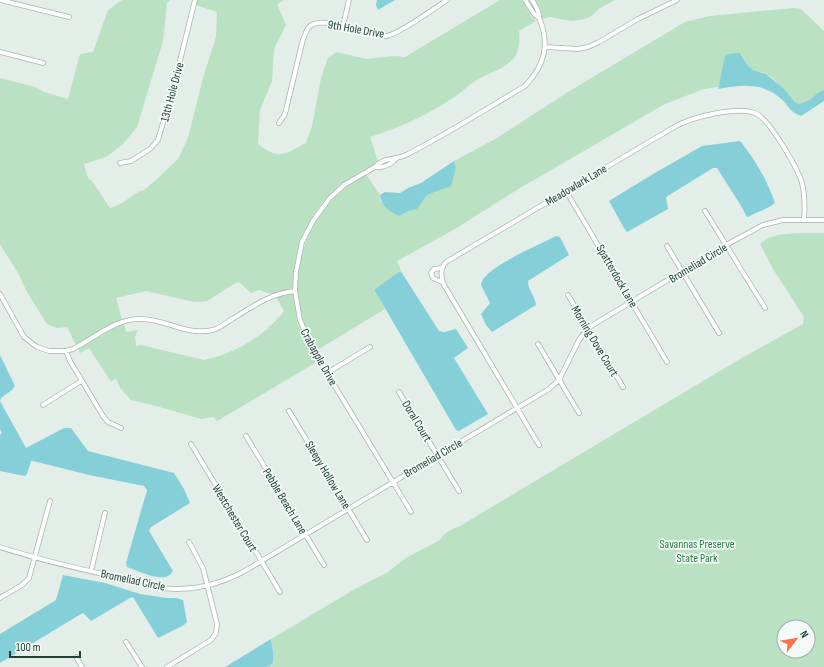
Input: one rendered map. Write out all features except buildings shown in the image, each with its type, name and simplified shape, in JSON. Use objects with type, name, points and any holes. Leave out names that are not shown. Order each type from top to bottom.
[{"type":"street","points":[[0,0],[69,17]]},
{"type":"street","name":"13th Hole Drive","points":[[120,163],[131,161],[150,149],[158,140],[173,89],[195,0]]},
{"type":"street","points":[[343,26],[349,0]]},
{"type":"street","name":"9th Hole Drive","points":[[279,123],[285,114],[303,39],[308,28],[314,24],[322,22],[386,36],[397,32],[447,0]]},
{"type":"street","name":"Crabapple Drive","points":[[525,0],[534,14],[539,18]]},
{"type":"street","name":"Crabapple Drive","points":[[412,512],[313,350],[300,320],[295,291],[296,272],[302,242],[313,221],[329,199],[344,185],[379,163],[391,158],[397,158],[428,143],[525,86],[534,76],[542,63],[546,47],[544,29],[532,0]]},
{"type":"street","points":[[546,47],[578,49],[588,47],[638,19],[677,0]]},
{"type":"street","points":[[0,52],[43,63]]},
{"type":"street","name":"Meadowlark Lane","points":[[442,282],[433,278],[431,273],[435,268],[442,268],[448,260],[683,122],[708,114],[743,110],[759,115],[767,121],[802,182],[805,196],[804,220]]},
{"type":"street","name":"Spatterdock Lane","points":[[566,191],[667,362]]},
{"type":"street","points":[[704,211],[765,308]]},
{"type":"street","name":"Bromeliad Circle","points":[[0,547],[34,559],[154,586],[177,589],[208,587],[226,581],[549,389],[559,380],[579,340],[588,328],[763,225],[783,220],[824,220]]},
{"type":"street","points":[[667,246],[719,333]]},
{"type":"street","points":[[442,268],[442,282],[538,445]]},
{"type":"street","points":[[0,294],[24,337],[37,347],[49,352],[66,351],[79,346],[121,322],[136,319],[155,321],[186,330],[201,332],[216,329],[274,295],[295,291]]},
{"type":"street","name":"Morning Dove Court","points":[[568,295],[623,387]]},
{"type":"street","points":[[538,344],[579,413]]},
{"type":"street","points":[[327,373],[370,347]]},
{"type":"street","points":[[66,351],[81,381],[105,419],[121,428]]},
{"type":"street","points":[[43,404],[81,381]]},
{"type":"street","name":"Doral Court","points":[[399,392],[459,491]]},
{"type":"street","name":"Sleepy Hollow Lane","points":[[289,411],[367,540]]},
{"type":"street","name":"Pebble Beach Lane","points":[[246,436],[324,565]]},
{"type":"street","name":"Westchester Court","points":[[191,444],[280,592]]},
{"type":"street","points":[[0,598],[22,585],[29,578],[50,501]]},
{"type":"street","points":[[91,571],[105,514]]},
{"type":"street","points":[[167,667],[211,640],[216,633],[217,624],[203,568],[189,542]]},
{"type":"street","points":[[126,642],[142,667]]},
{"type":"street","points":[[76,657],[82,667]]},
{"type":"green space","points":[[122,0],[170,0],[167,3],[163,41],[137,127],[122,145],[106,157],[84,164],[88,178],[92,181],[110,208],[142,190],[143,191],[157,179],[178,159],[188,138],[203,78],[216,37],[217,12],[196,5],[198,0],[284,0],[277,4],[286,25],[274,49],[272,81],[260,110],[258,144],[272,153],[277,154],[287,153],[306,143],[312,126],[321,78],[328,58],[337,52],[366,59],[395,56],[405,57],[500,0],[522,0],[531,16],[536,21],[519,31],[517,52],[514,58],[506,66],[480,78],[453,98],[423,115],[392,130],[370,137],[378,161],[348,179],[330,194],[318,208],[304,232],[297,252],[293,289],[271,294],[259,290],[251,293],[239,282],[207,301],[194,302],[146,291],[116,298],[122,320],[112,324],[76,345],[67,327],[57,328],[47,324],[0,244],[0,78],[35,87],[44,92],[68,99],[80,54],[93,52],[108,10]]},
{"type":"green space","points":[[535,0],[615,0],[600,8],[590,17],[571,21],[550,17],[542,19],[541,10]]},
{"type":"green space","points":[[794,8],[801,9],[824,31],[824,90],[809,100],[799,104],[790,97],[772,77],[749,67],[741,54],[723,70],[718,87],[704,89],[665,104],[520,188],[455,229],[397,261],[402,273],[399,273],[375,289],[385,309],[319,349],[324,358],[322,359],[307,331],[300,311],[298,291],[299,267],[311,229],[326,207],[350,184],[366,174],[380,195],[380,201],[399,216],[417,209],[427,195],[441,190],[456,167],[454,161],[497,138],[568,92],[685,22],[710,16]]},
{"type":"green space","name":"Savannas Preserve State Park","points":[[824,233],[824,667],[267,667],[273,663],[271,639],[355,589],[388,572],[406,558],[440,540],[454,528],[460,526],[740,359],[803,324],[804,317],[773,269],[760,244],[764,240],[774,236],[785,234]]},
{"type":"green space","points":[[293,294],[297,321],[317,362],[217,421],[214,417],[201,419],[131,400],[120,388],[116,378],[111,382],[89,348],[80,353],[78,349],[114,328],[124,324],[126,332],[138,330],[135,337],[136,346],[141,345],[204,360],[226,353],[248,343],[258,336],[284,311],[276,297]]},
{"type":"water","points":[[377,0],[395,0],[378,10],[376,5]]},
{"type":"water","points":[[740,53],[748,66],[753,70],[766,74],[799,104],[809,100],[824,90],[824,101],[801,116],[791,110],[780,98],[766,89],[750,86],[734,86],[718,89],[725,56]]},
{"type":"water","points":[[740,141],[760,170],[775,203],[766,209],[748,217],[746,216],[717,168],[713,168],[666,197],[668,209],[627,232],[609,201],[702,146]]},
{"type":"water","points":[[454,161],[456,167],[451,186],[427,195],[417,209],[399,216],[389,210],[382,202],[380,195],[385,192],[400,193],[421,183]]},
{"type":"water","points":[[556,236],[560,237],[569,255],[528,281],[536,305],[492,332],[486,325],[481,314],[490,303],[481,285],[484,278],[491,271],[513,257]]},
{"type":"water","points":[[399,272],[402,273],[439,331],[444,332],[456,329],[468,348],[454,358],[488,414],[459,431],[456,430],[375,291],[375,289]]},
{"type":"water","points":[[0,355],[15,386],[1,398],[0,401]]},
{"type":"water","points":[[0,401],[26,448],[64,428],[71,428],[88,451],[174,473],[184,489],[190,503],[151,527],[149,531],[173,571],[171,574],[166,577],[157,577],[127,567],[126,563],[147,490],[144,486],[89,475],[33,461],[31,461],[25,476],[0,471],[0,435],[2,433],[0,429]]},
{"type":"water","points":[[63,575],[105,583],[140,594],[183,600],[187,622],[158,638],[133,597],[91,621],[83,613],[0,663],[0,634],[56,600]]},
{"type":"water","points":[[271,639],[273,663],[267,667],[225,667]]}]
